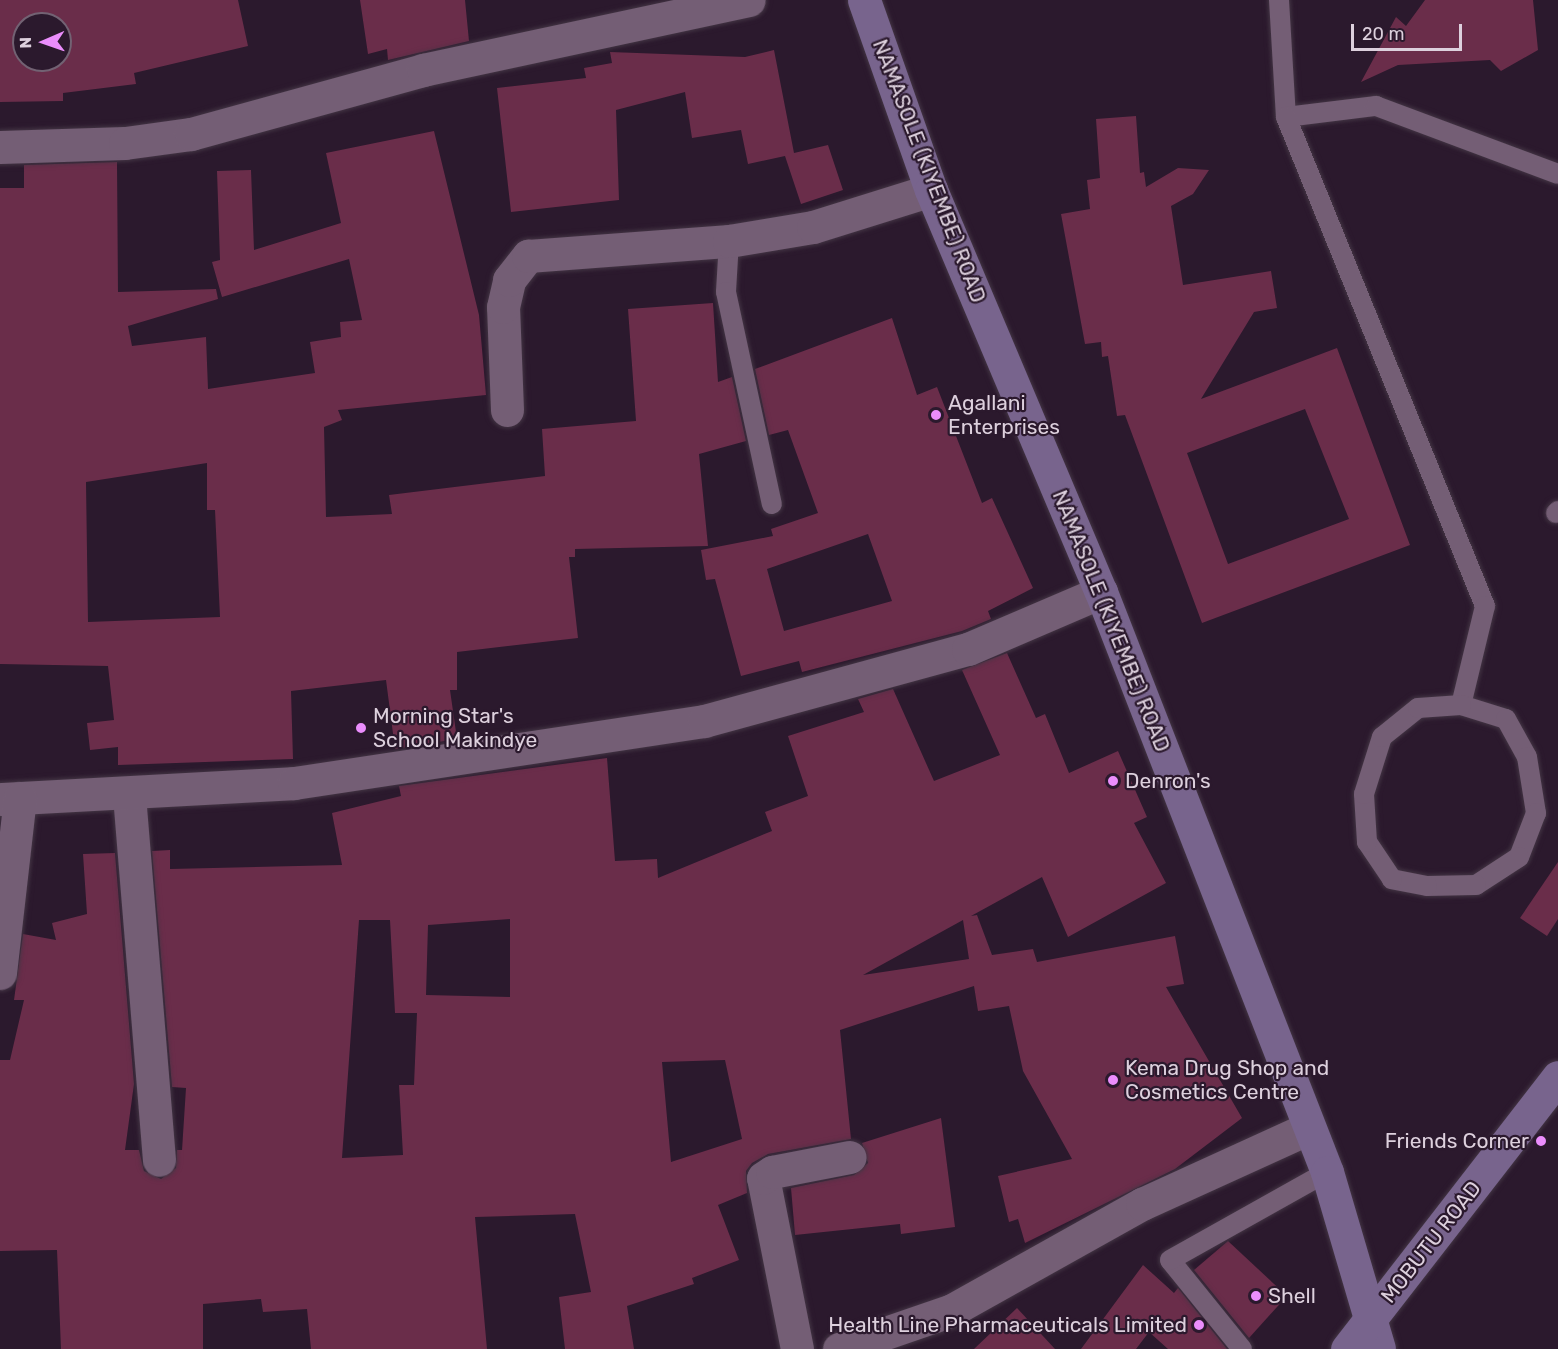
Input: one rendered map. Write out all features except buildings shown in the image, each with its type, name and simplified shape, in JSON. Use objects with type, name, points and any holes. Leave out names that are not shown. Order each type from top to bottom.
[{"type":"main road","name":"NAMASOLE (KIYEMBE) ROAD","points":[[864,0],[931,190],[1101,592],[1327,1172],[1373,1336]]},
{"type":"main road","name":"MOBUTU ROAD","points":[[1347,1349],[1373,1336],[1558,1077]]},
{"type":"street","points":[[0,147],[125,143],[191,134],[423,70],[749,0]]},
{"type":"street","points":[[507,410],[503,307],[509,280],[528,256],[729,241],[813,227],[931,190]]},
{"type":"street","points":[[0,973],[10,799],[129,795],[294,783],[704,721],[968,649],[1101,592]]},
{"type":"street","points":[[129,795],[159,1160]]},
{"type":"street","points":[[839,1349],[952,1310],[1142,1204],[1309,1128]]},
{"type":"street","points":[[797,1349],[764,1178],[772,1172],[850,1157]]},
{"type":"lane","points":[[1280,0],[1286,117],[1485,606],[1461,705]]},
{"type":"lane","points":[[1286,117],[1376,106],[1558,174]]},
{"type":"lane","points":[[729,241],[726,292],[772,504]]},
{"type":"lane","points":[[1461,705],[1506,719],[1527,757],[1536,813],[1523,846],[1518,857],[1476,885],[1427,886],[1392,879],[1367,842],[1364,794],[1382,737],[1418,708],[1461,705]]},
{"type":"lane","points":[[1242,1349],[1170,1260],[1327,1172]]},
{"type":"place","name":"Agallani Enterprises","points":[[936,415]]},
{"type":"place","name":"Morning Star's School Makindye","points":[[361,728]]},
{"type":"place","name":"Denron's","points":[[1113,781]]},
{"type":"place","name":"Kema Drug Shop and Cosmetics Centre","points":[[1113,1080]]},
{"type":"place","name":"Friends Corner","points":[[1541,1141]]},
{"type":"place","name":"Shell","points":[[1256,1296]]},
{"type":"place","name":"Health Line Pharmaceuticals Limited","points":[[1199,1325]]}]
